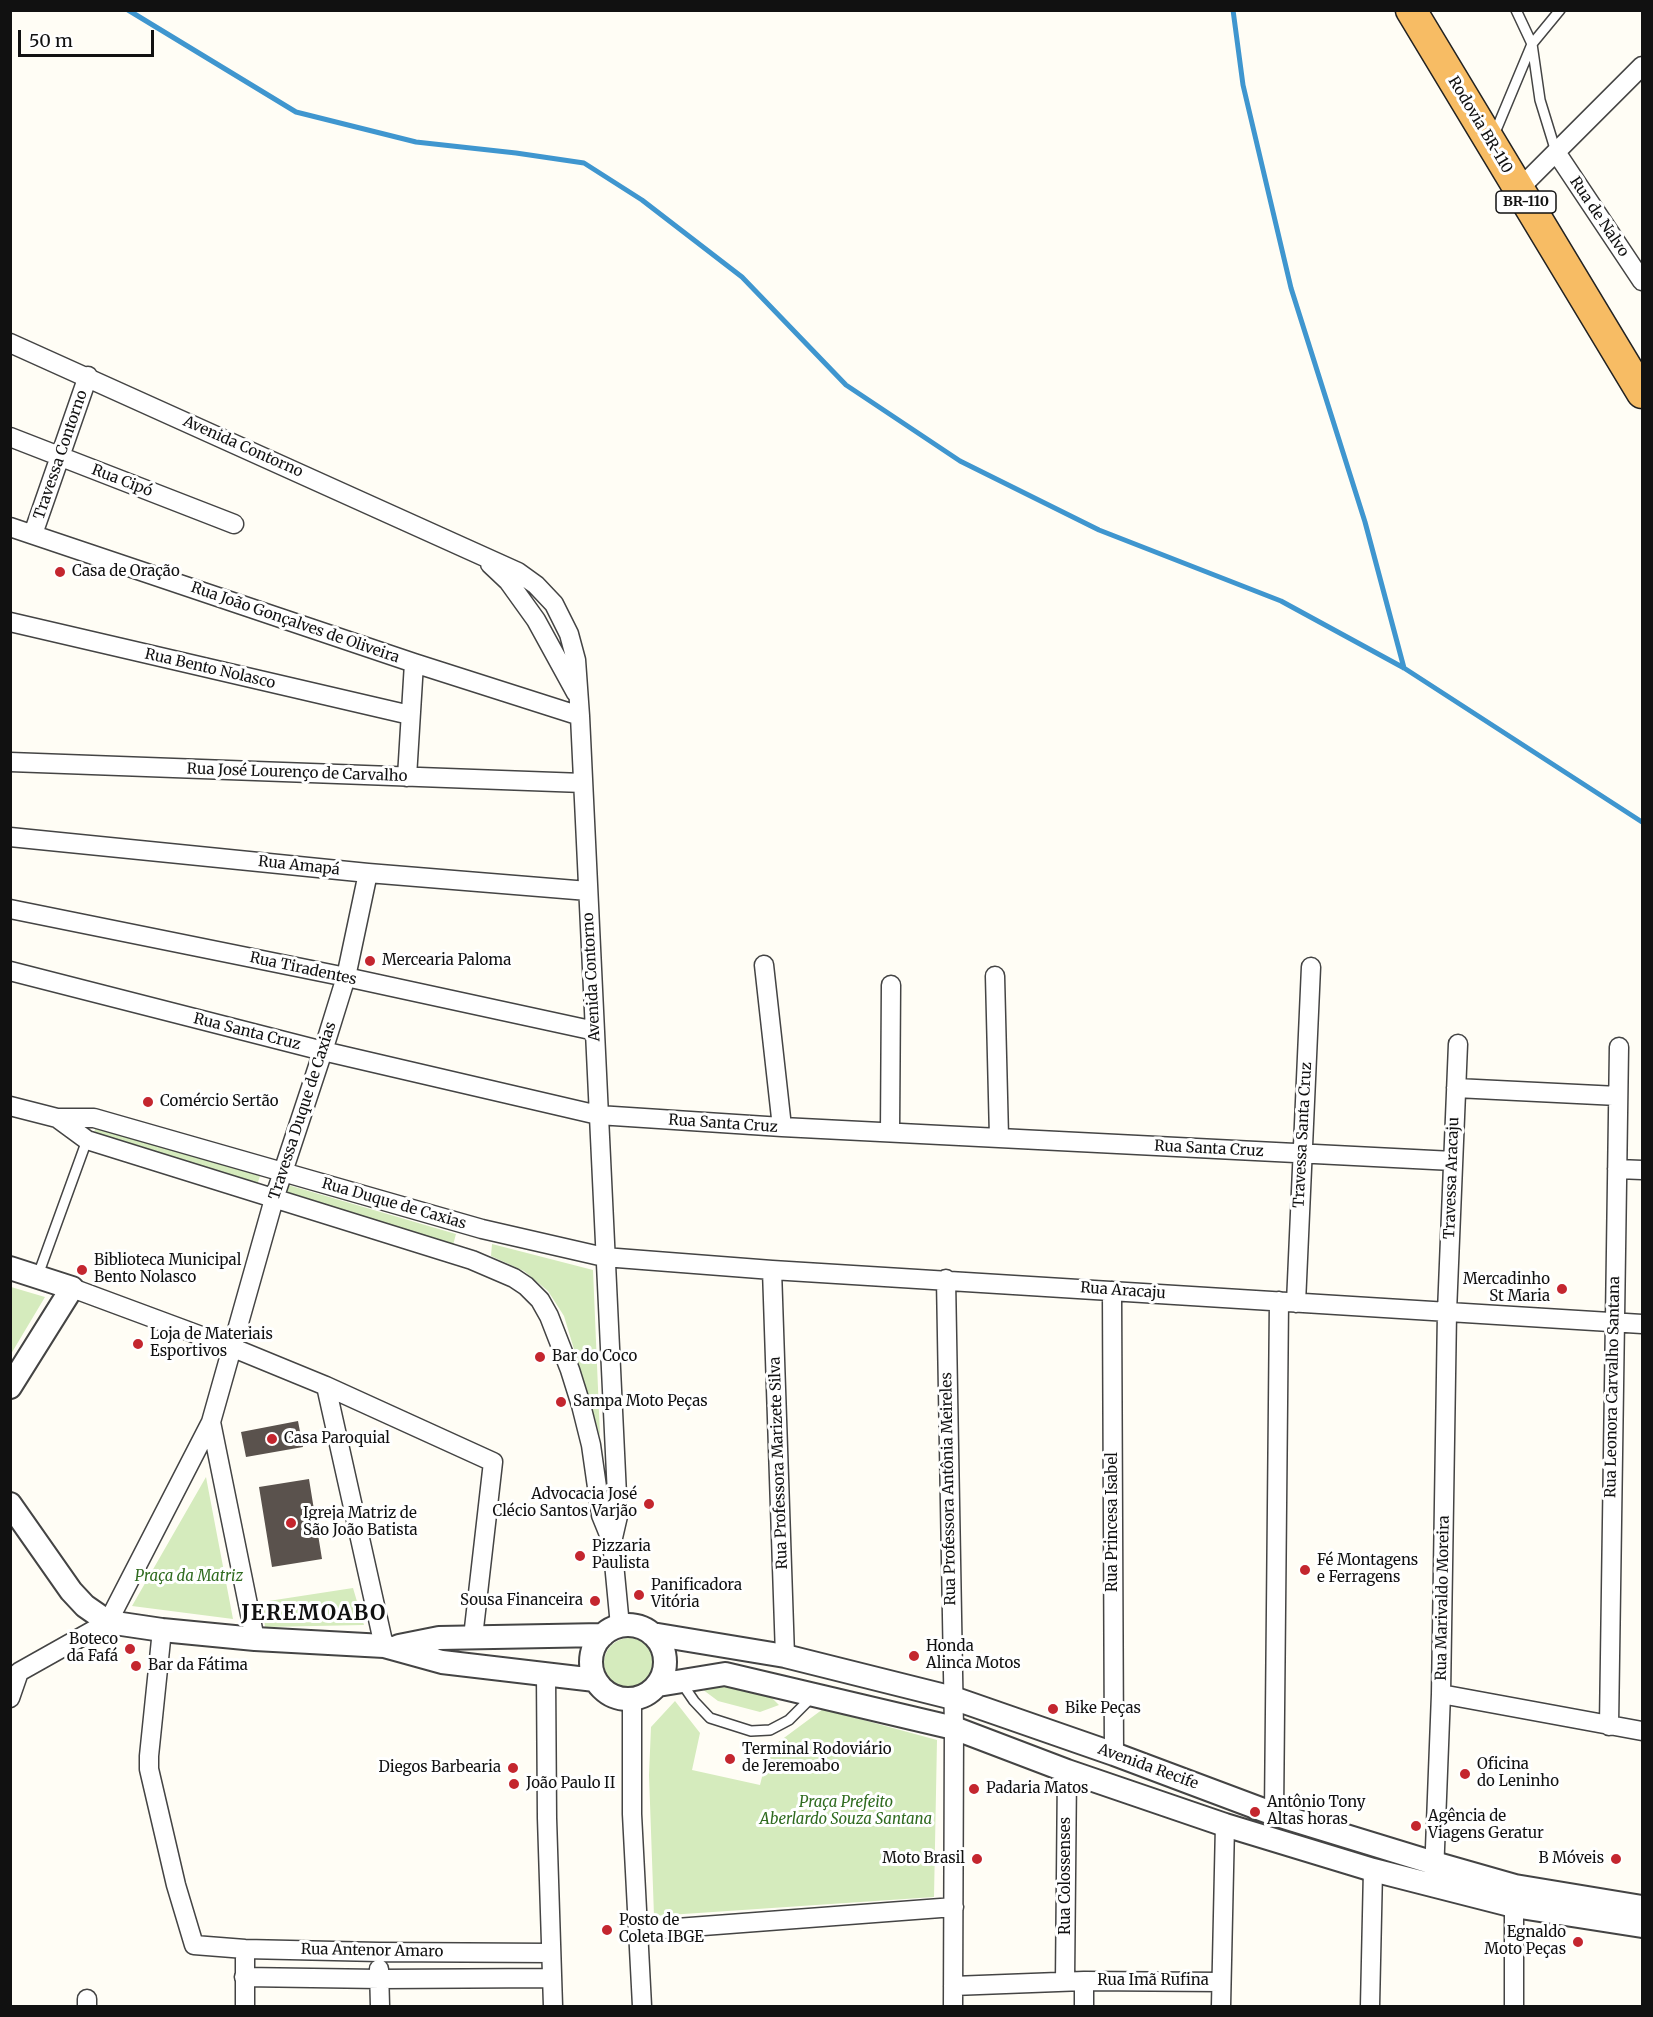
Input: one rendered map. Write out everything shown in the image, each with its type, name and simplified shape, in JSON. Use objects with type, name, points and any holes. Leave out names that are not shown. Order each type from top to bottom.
[{"type":"highway","name":"Rodovia BR-110","points":[[1411,10],[1642,393]]},
{"type":"street","points":[[1519,189],[1642,66]]},
{"type":"street","name":"Rua de Nalvo","points":[[1556,152],[1642,281]]},
{"type":"street","name":"Avenida Contorno","points":[[10,343],[88,376],[518,572],[536,585],[554,604],[569,634],[576,660],[580,716],[618,1516],[612,1542]]},
{"type":"street","name":"Travessa Contorno","points":[[33,534],[88,376]]},
{"type":"street","name":"Rua Cipó","points":[[10,437],[234,524]]},
{"type":"street","name":"Rua João Gonçalves de Oliveira","points":[[10,527],[414,663],[580,716]]},
{"type":"street","name":"Rua Bento Nolasco","points":[[10,622],[410,715]]},
{"type":"street","points":[[407,777],[414,663]]},
{"type":"street","name":"Rua José Lourenço de Carvalho","points":[[10,762],[583,783]]},
{"type":"street","name":"Rua Amapá","points":[[10,837],[368,873],[588,891]]},
{"type":"street","name":"Travessa Duque de Caxias","points":[[231,1347],[274,1199],[346,977],[368,873]]},
{"type":"street","name":"Rua Tiradentes","points":[[10,909],[346,977],[595,1031]]},
{"type":"street","points":[[764,965],[782,1128]]},
{"type":"street","name":"Travessa Santa Cruz","points":[[1274,1814],[1287,1302],[1302,1155],[1311,967]]},
{"type":"street","name":"Rua Santa Cruz","points":[[10,971],[323,1051],[598,1115],[782,1128],[1453,1161]]},
{"type":"street","points":[[995,976],[999,1137]]},
{"type":"street","points":[[890,1132],[891,985]]},
{"type":"street","name":"Travessa Aracaju","points":[[1447,1312],[1458,1044]]},
{"type":"street","name":"Rua Leonora Carvalho Santana","points":[[1609,1726],[1613,1323],[1619,1047]]},
{"type":"street","points":[[1456,1088],[1618,1096]]},
{"type":"street","name":"Rua Duque de Caxias","points":[[10,1106],[57,1118],[94,1118],[482,1229],[472,1260],[87,1140],[57,1118]]},
{"type":"street","points":[[1617,1169],[1642,1170]]},
{"type":"street","name":"Rua Aracaju","points":[[482,1229],[604,1257],[1642,1324]]},
{"type":"street","points":[[10,1504],[71,1591],[86,1606],[108,1622],[255,1639],[389,1646],[439,1638],[611,1630],[641,1627],[661,1643],[666,1663],[658,1685],[645,1696],[632,1700],[614,1697],[603,1690],[592,1672],[591,1659],[595,1646],[611,1630],[612,1542],[601,1515],[591,1445],[581,1405],[549,1317],[540,1300],[526,1286],[514,1278],[472,1260]]},
{"type":"street","points":[[10,1268],[38,1275],[231,1347],[326,1386],[493,1462],[473,1637]]},
{"type":"street","name":"Rua Professora Marizete Silva","points":[[772,1269],[785,1656]]},
{"type":"street","name":"Rua Professora Antônia Meireles","points":[[946,1279],[954,1728]]},
{"type":"street","points":[[10,1387],[72,1288]]},
{"type":"street","name":"Rua Princesa Isabel","points":[[1112,1291],[1114,1754]]},
{"type":"street","name":"Rua Marivaldo Moreira","points":[[1434,1874],[1442,1694],[1447,1312]]},
{"type":"street","points":[[10,1698],[15,1670],[108,1622],[211,1422],[231,1347]]},
{"type":"street","points":[[326,1386],[389,1646]]},
{"type":"street","points":[[211,1422],[255,1639]]},
{"type":"street","name":"Rua Antenor Amaro","points":[[162,1630],[149,1769],[176,1885],[194,1945],[379,1952],[551,1953]]},
{"type":"street","name":"Avenida Recife","points":[[652,1634],[785,1656],[953,1698],[1114,1754],[1434,1874],[1514,1896],[1642,1926]]},
{"type":"street","points":[[389,1646],[442,1662],[595,1680]]},
{"type":"street","points":[[546,1674],[547,1818],[553,2007]]},
{"type":"street","name":"Avenida Recife","points":[[658,1685],[726,1674],[815,1694],[954,1728],[1066,1771],[1225,1825],[1374,1870],[1434,1874]]},
{"type":"street","points":[[1442,1694],[1642,1731]]},
{"type":"street","points":[[632,1700],[632,1814],[642,2007]]},
{"type":"street","points":[[953,2007],[954,1728]]},
{"type":"street","name":"Rua Colossenses","points":[[1066,1771],[1075,1981]]},
{"type":"street","points":[[1221,2007],[1225,1825]]},
{"type":"street","points":[[1370,2007],[1374,1870]]},
{"type":"street","points":[[1514,1896],[1514,2007]]},
{"type":"street","name":"Avenida Recife","points":[[1514,1896],[1642,1907]]},
{"type":"street","points":[[638,1931],[954,1907]]},
{"type":"street","points":[[245,1948],[245,2007]]},
{"type":"street","points":[[379,1952],[380,2007]]},
{"type":"street","name":"Rua Antenor Amaro","points":[[244,1977],[551,1978]]},
{"type":"street","name":"Rua Imã Rufina","points":[[1075,1981],[1084,2007]]},
{"type":"street","name":"Rua Imã Rufina","points":[[953,1986],[1075,1981],[1221,1982]]},
{"type":"lane","points":[[1516,10],[1532,44],[1540,100],[1556,152]]},
{"type":"lane","points":[[1491,142],[1532,44],[1560,10]]},
{"type":"lane","points":[[38,1275],[87,1140]]},
{"type":"lane","points":[[681,1682],[710,1718],[751,1731],[771,1730],[789,1720],[815,1694]]},
{"type":"green space","points":[[96,1126],[260,1176],[257,1185],[93,1136]]},
{"type":"green space","points":[[288,1185],[456,1234],[453,1245],[285,1195]]},
{"type":"green space","points":[[492,1244],[593,1270],[600,1436],[564,1316],[548,1291],[524,1271],[491,1256]]},
{"type":"green space","points":[[10,1287],[45,1297],[11,1354]]},
{"type":"green space","name":"Praça da Matriz","points":[[206,1477],[233,1619],[132,1606]]},
{"type":"green space","points":[[353,1588],[364,1625],[265,1627],[262,1602]]},
{"type":"green space","points":[[624,1638],[634,1638],[647,1645],[654,1658],[654,1668],[647,1681],[634,1688],[624,1688],[615,1684],[608,1677],[604,1668],[604,1658],[608,1649],[615,1642]]},
{"type":"green space","points":[[724,1685],[772,1698],[779,1705],[760,1712],[718,1701],[702,1689]]},
{"type":"green space","name":"Praça Prefeito Aberlardo Souza Santana","points":[[675,1701],[700,1733],[692,1770],[760,1785],[769,1749],[823,1709],[937,1740],[934,1897],[654,1916],[649,1775],[651,1727]]},
{"type":"building","name":"Casa Paroquial","points":[[298,1421],[303,1447],[246,1457],[241,1432]]},
{"type":"building","name":"Igreja Matriz de São João Batista","points":[[309,1479],[322,1559],[272,1567],[259,1487]]},
{"type":"waterway","points":[[128,10],[296,112],[416,142],[584,163],[642,200],[742,277],[846,385],[960,461],[1099,530],[1281,601],[1404,668],[1642,822]]},
{"type":"waterway","points":[[1233,10],[1243,85],[1291,288],[1365,522],[1404,668]]},
{"type":"place","name":"Casa de Oração","points":[[60,572]]},
{"type":"place","name":"Mercearia Paloma","points":[[370,961]]},
{"type":"place","name":"Comércio Sertão","points":[[148,1102]]},
{"type":"place","name":"Biblioteca Municipal Bento Nolasco","points":[[82,1270]]},
{"type":"place","name":"Mercadinho St Maria","points":[[1562,1289]]},
{"type":"place","name":"Loja de Materiais Esportivos","points":[[138,1344]]},
{"type":"place","name":"Bar do Coco","points":[[540,1357]]},
{"type":"place","name":"Sampa Moto Peças","points":[[561,1402]]},
{"type":"place","name":"Casa Paroquial","points":[[272,1439]]},
{"type":"place","name":"Advocacia José Clécio Santos Varjão","points":[[649,1504]]},
{"type":"place","name":"Igreja Matriz de São João Batista","points":[[291,1523]]},
{"type":"place","name":"Pizzaria Paulista","points":[[580,1556]]},
{"type":"place","name":"Fé Montagens e Ferragens","points":[[1305,1570]]},
{"type":"place","name":"Panificadora Vitória","points":[[639,1595]]},
{"type":"place","name":"Sousa Financeira","points":[[595,1601]]},
{"type":"place","name":"Boteco da Fafá","points":[[130,1649]]},
{"type":"place","name":"Honda Alinca Motos","points":[[914,1656]]},
{"type":"place","name":"Bar da Fátima","points":[[136,1666]]},
{"type":"place","name":"Bike Peças","points":[[1053,1709]]},
{"type":"place","name":"Terminal Rodoviário de Jeremoabo","points":[[730,1759]]},
{"type":"place","name":"Diegos Barbearia","points":[[513,1768]]},
{"type":"place","name":"Oficina do Leninho","points":[[1465,1774]]},
{"type":"place","name":"João Paulo II","points":[[514,1784]]},
{"type":"place","name":"Padaria Matos","points":[[974,1789]]},
{"type":"place","name":"Antônio Tony Altas horas","points":[[1255,1812]]},
{"type":"place","name":"Agência de Viagens Geratur","points":[[1416,1826]]},
{"type":"place","name":"Moto Brasil","points":[[977,1859]]},
{"type":"place","name":"B Móveis","points":[[1616,1859]]},
{"type":"place","name":"Posto de Coleta IBGE","points":[[607,1930]]},
{"type":"place","name":"Egnaldo Moto Peças","points":[[1578,1942]]},
{"type":"district","name":"JEREMOABO","points":[[314,1614]]}]
